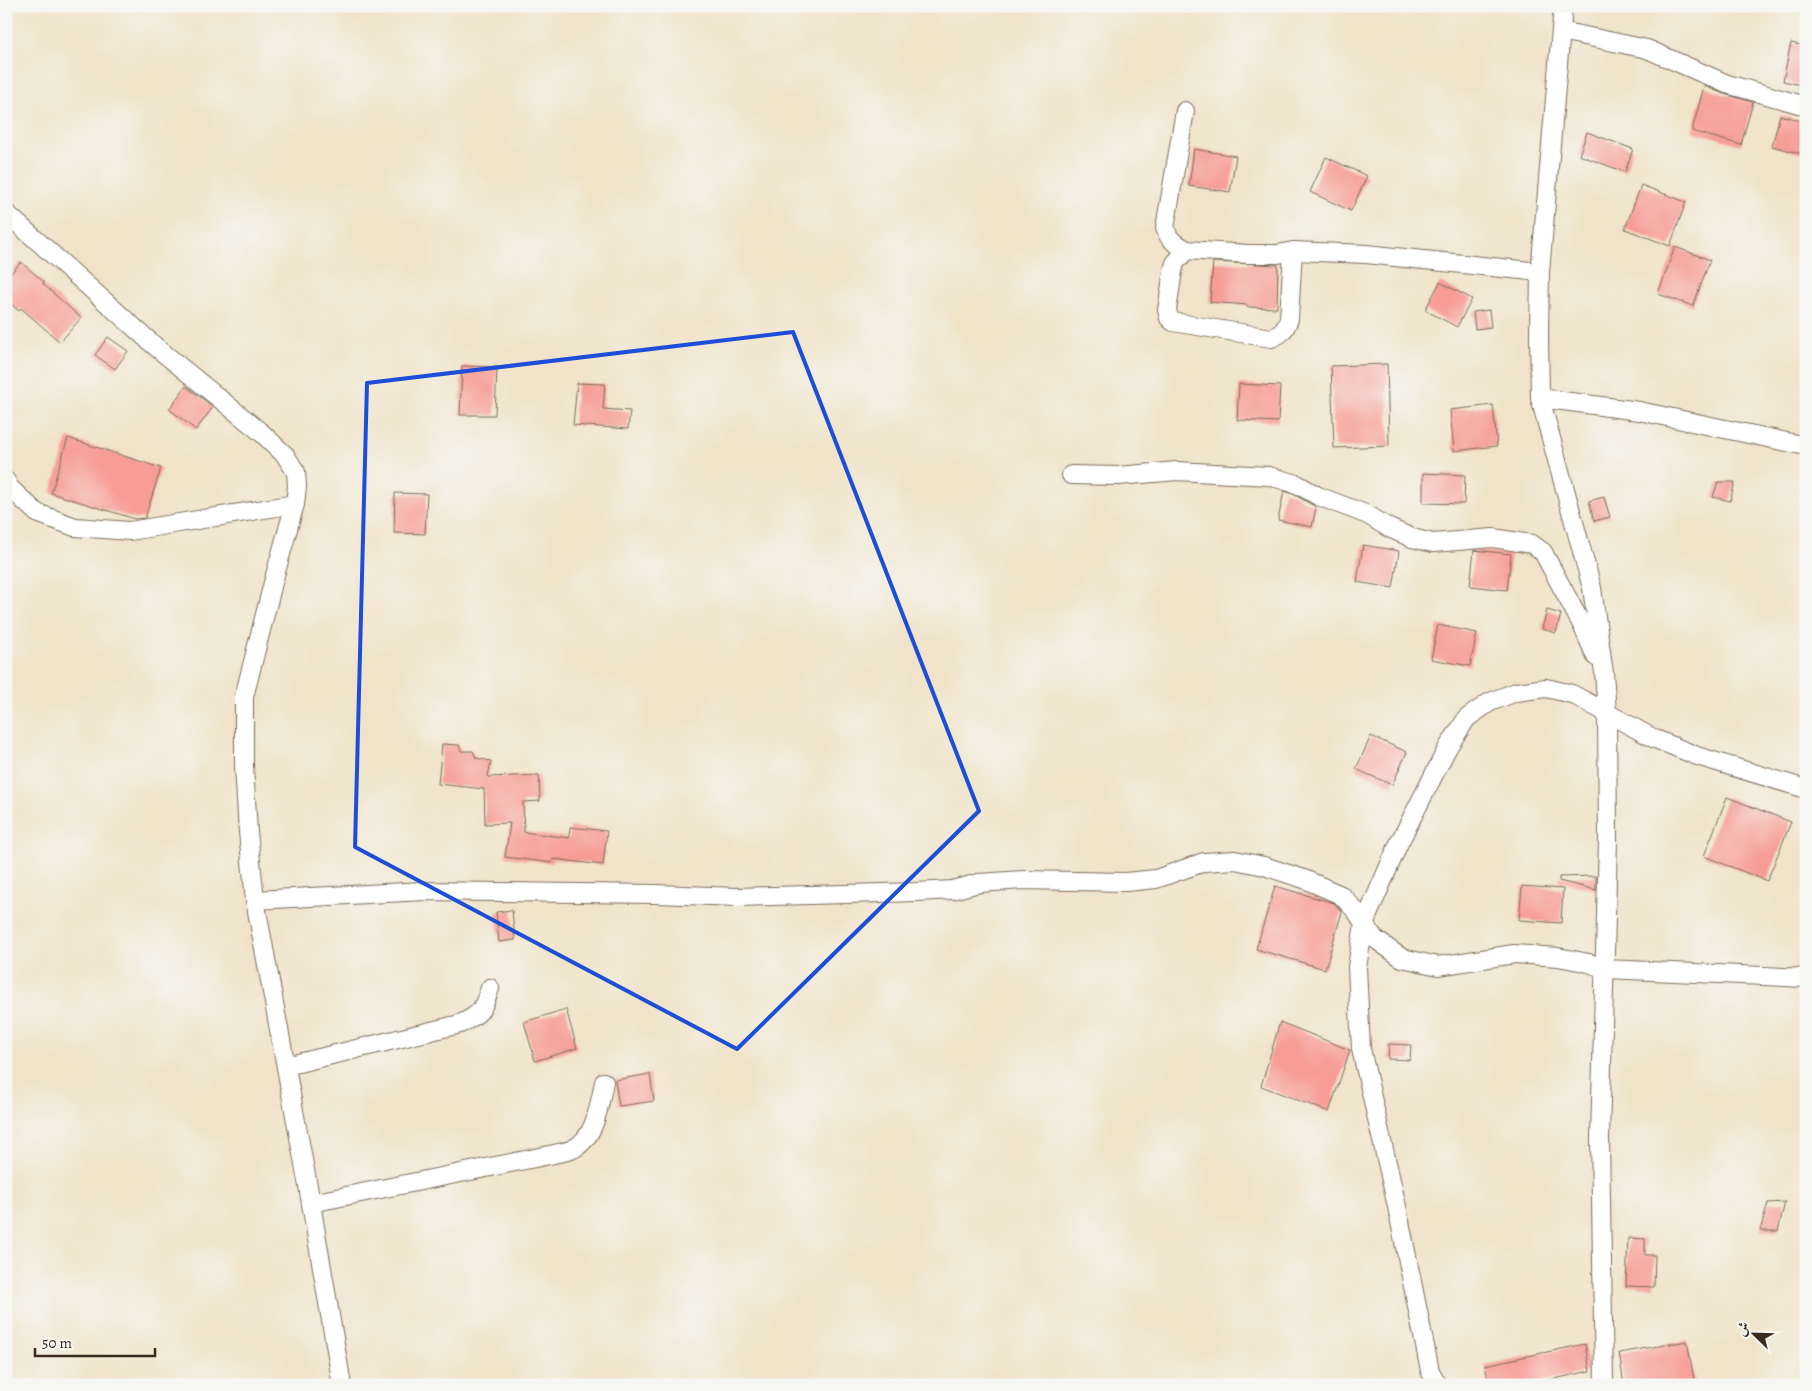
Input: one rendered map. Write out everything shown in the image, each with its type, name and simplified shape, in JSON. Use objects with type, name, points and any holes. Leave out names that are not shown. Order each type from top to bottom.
[{"type":"street","points":[[1563,6],[1540,272],[1540,398],[1592,588],[1604,673],[1607,712],[1608,841],[1600,1138],[1604,1385]]},
{"type":"street","points":[[1561,31],[1647,49],[1727,84],[1806,106]]},
{"type":"street","points":[[1186,112],[1165,228],[1169,237],[1175,243],[1187,250],[1278,254],[1293,252],[1366,254],[1540,272]]},
{"type":"street","points":[[6,213],[156,347],[263,434],[285,455],[296,472],[298,486],[295,504],[244,697],[244,766],[255,900],[311,1203],[342,1385]]},
{"type":"street","points":[[1187,250],[1172,270],[1167,310],[1172,322],[1271,338],[1281,335],[1289,319],[1293,252]]},
{"type":"street","points":[[1540,398],[1639,411],[1806,446]]},
{"type":"street","points":[[1071,474],[1118,476],[1177,471],[1269,476],[1297,484],[1318,496],[1368,516],[1412,538],[1433,543],[1493,538],[1532,544],[1543,552],[1557,576],[1604,673]]},
{"type":"street","points":[[6,481],[10,488],[37,513],[75,527],[130,531],[295,504]]},
{"type":"street","points":[[1438,1385],[1430,1371],[1396,1202],[1361,1049],[1357,967],[1364,924],[1399,843],[1448,746],[1467,718],[1490,702],[1516,692],[1546,688],[1572,694],[1653,738],[1697,756],[1806,789]]},
{"type":"street","points":[[255,900],[424,891],[738,897],[917,892],[952,890],[979,883],[1023,880],[1126,882],[1156,879],[1204,862],[1235,860],[1264,866],[1304,879],[1341,895],[1355,910],[1375,939],[1402,958],[1438,966],[1514,954],[1558,957],[1589,962],[1605,969],[1806,978]]},
{"type":"street","points":[[286,1066],[460,1024],[473,1017],[484,1007],[490,988]]},
{"type":"street","points":[[311,1203],[550,1156],[573,1148],[587,1137],[594,1122],[604,1082]]},
{"type":"highlighted area","points":[[793,332],[979,811],[737,1049],[355,847],[367,383]]},
{"type":"building","points":[[1791,43],[1806,46],[1806,86],[1783,81]]},
{"type":"building","points":[[1704,86],[1753,102],[1741,145],[1692,131]]},
{"type":"building","points":[[1780,115],[1806,122],[1806,155],[1772,146]]},
{"type":"building","points":[[1587,132],[1633,149],[1625,172],[1579,155]]},
{"type":"building","points":[[1194,149],[1236,156],[1230,192],[1189,186]]},
{"type":"building","points":[[1326,157],[1367,176],[1351,211],[1310,192]]},
{"type":"building","points":[[1641,185],[1686,202],[1670,246],[1625,229]]},
{"type":"building","points":[[1675,247],[1710,260],[1693,306],[1658,294]]},
{"type":"building","points":[[21,262],[81,318],[60,342],[21,308],[19,311],[6,300],[6,279]]},
{"type":"building","points":[[1213,262],[1278,265],[1277,308],[1247,307],[1247,305],[1210,302]]},
{"type":"building","points":[[1440,282],[1472,299],[1457,327],[1425,310]]},
{"type":"building","points":[[1489,310],[1491,327],[1475,329],[1473,312]]},
{"type":"building","points":[[108,337],[128,351],[115,369],[95,355]]},
{"type":"building","points":[[1387,364],[1389,446],[1334,448],[1331,366]]},
{"type":"building","points":[[462,366],[497,367],[495,415],[460,415]]},
{"type":"building","points":[[577,383],[605,384],[603,409],[630,411],[628,429],[573,425]]},
{"type":"building","points":[[1239,384],[1280,386],[1278,422],[1237,420]]},
{"type":"building","points":[[186,386],[213,407],[196,430],[169,409]]},
{"type":"building","points":[[1493,405],[1497,446],[1454,451],[1450,410]]},
{"type":"building","points":[[68,438],[161,468],[145,518],[135,519],[51,493]]},
{"type":"building","points":[[1423,473],[1465,475],[1464,504],[1423,503]]},
{"type":"building","points":[[1718,482],[1735,482],[1730,501],[1713,497]]},
{"type":"building","points":[[1284,491],[1316,507],[1312,527],[1278,520]]},
{"type":"building","points":[[395,493],[427,494],[425,534],[394,533]]},
{"type":"building","points":[[1604,497],[1610,517],[1594,521],[1589,501]]},
{"type":"building","points":[[1363,545],[1399,551],[1393,588],[1357,582]]},
{"type":"building","points":[[1474,550],[1511,554],[1507,590],[1470,586]]},
{"type":"building","points":[[1547,610],[1561,614],[1556,633],[1542,629]]},
{"type":"building","points":[[1438,625],[1477,633],[1470,666],[1431,659]]},
{"type":"building","points":[[1371,736],[1407,752],[1392,785],[1356,769]]},
{"type":"building","points":[[442,744],[459,745],[461,751],[473,751],[476,758],[491,761],[488,777],[539,775],[540,801],[523,802],[524,832],[569,838],[570,827],[607,831],[603,865],[553,859],[552,863],[505,857],[510,823],[485,824],[484,789],[438,784]]},
{"type":"building","points":[[1727,797],[1791,822],[1767,881],[1704,856]]},
{"type":"building","points":[[1596,876],[1596,890],[1559,881],[1559,877]]},
{"type":"building","points":[[1275,886],[1334,903],[1342,912],[1325,969],[1256,949]]},
{"type":"building","points":[[1522,886],[1563,889],[1561,923],[1519,920]]},
{"type":"building","points":[[512,910],[515,940],[499,942],[496,912]]},
{"type":"building","points":[[566,1009],[577,1048],[535,1061],[524,1022]]},
{"type":"building","points":[[1280,1022],[1350,1050],[1329,1112],[1261,1086]]},
{"type":"building","points":[[1389,1044],[1411,1045],[1410,1060],[1388,1059]]},
{"type":"building","points":[[650,1074],[654,1101],[619,1106],[615,1080]]},
{"type":"building","points":[[1785,1202],[1778,1231],[1760,1231],[1768,1203]]},
{"type":"building","points":[[1628,1238],[1645,1239],[1645,1255],[1655,1255],[1654,1287],[1626,1286]]},
{"type":"building","points":[[1687,1341],[1695,1385],[1624,1385],[1619,1353]]},
{"type":"building","points":[[1585,1344],[1590,1371],[1527,1385],[1489,1385],[1485,1365]]}]
